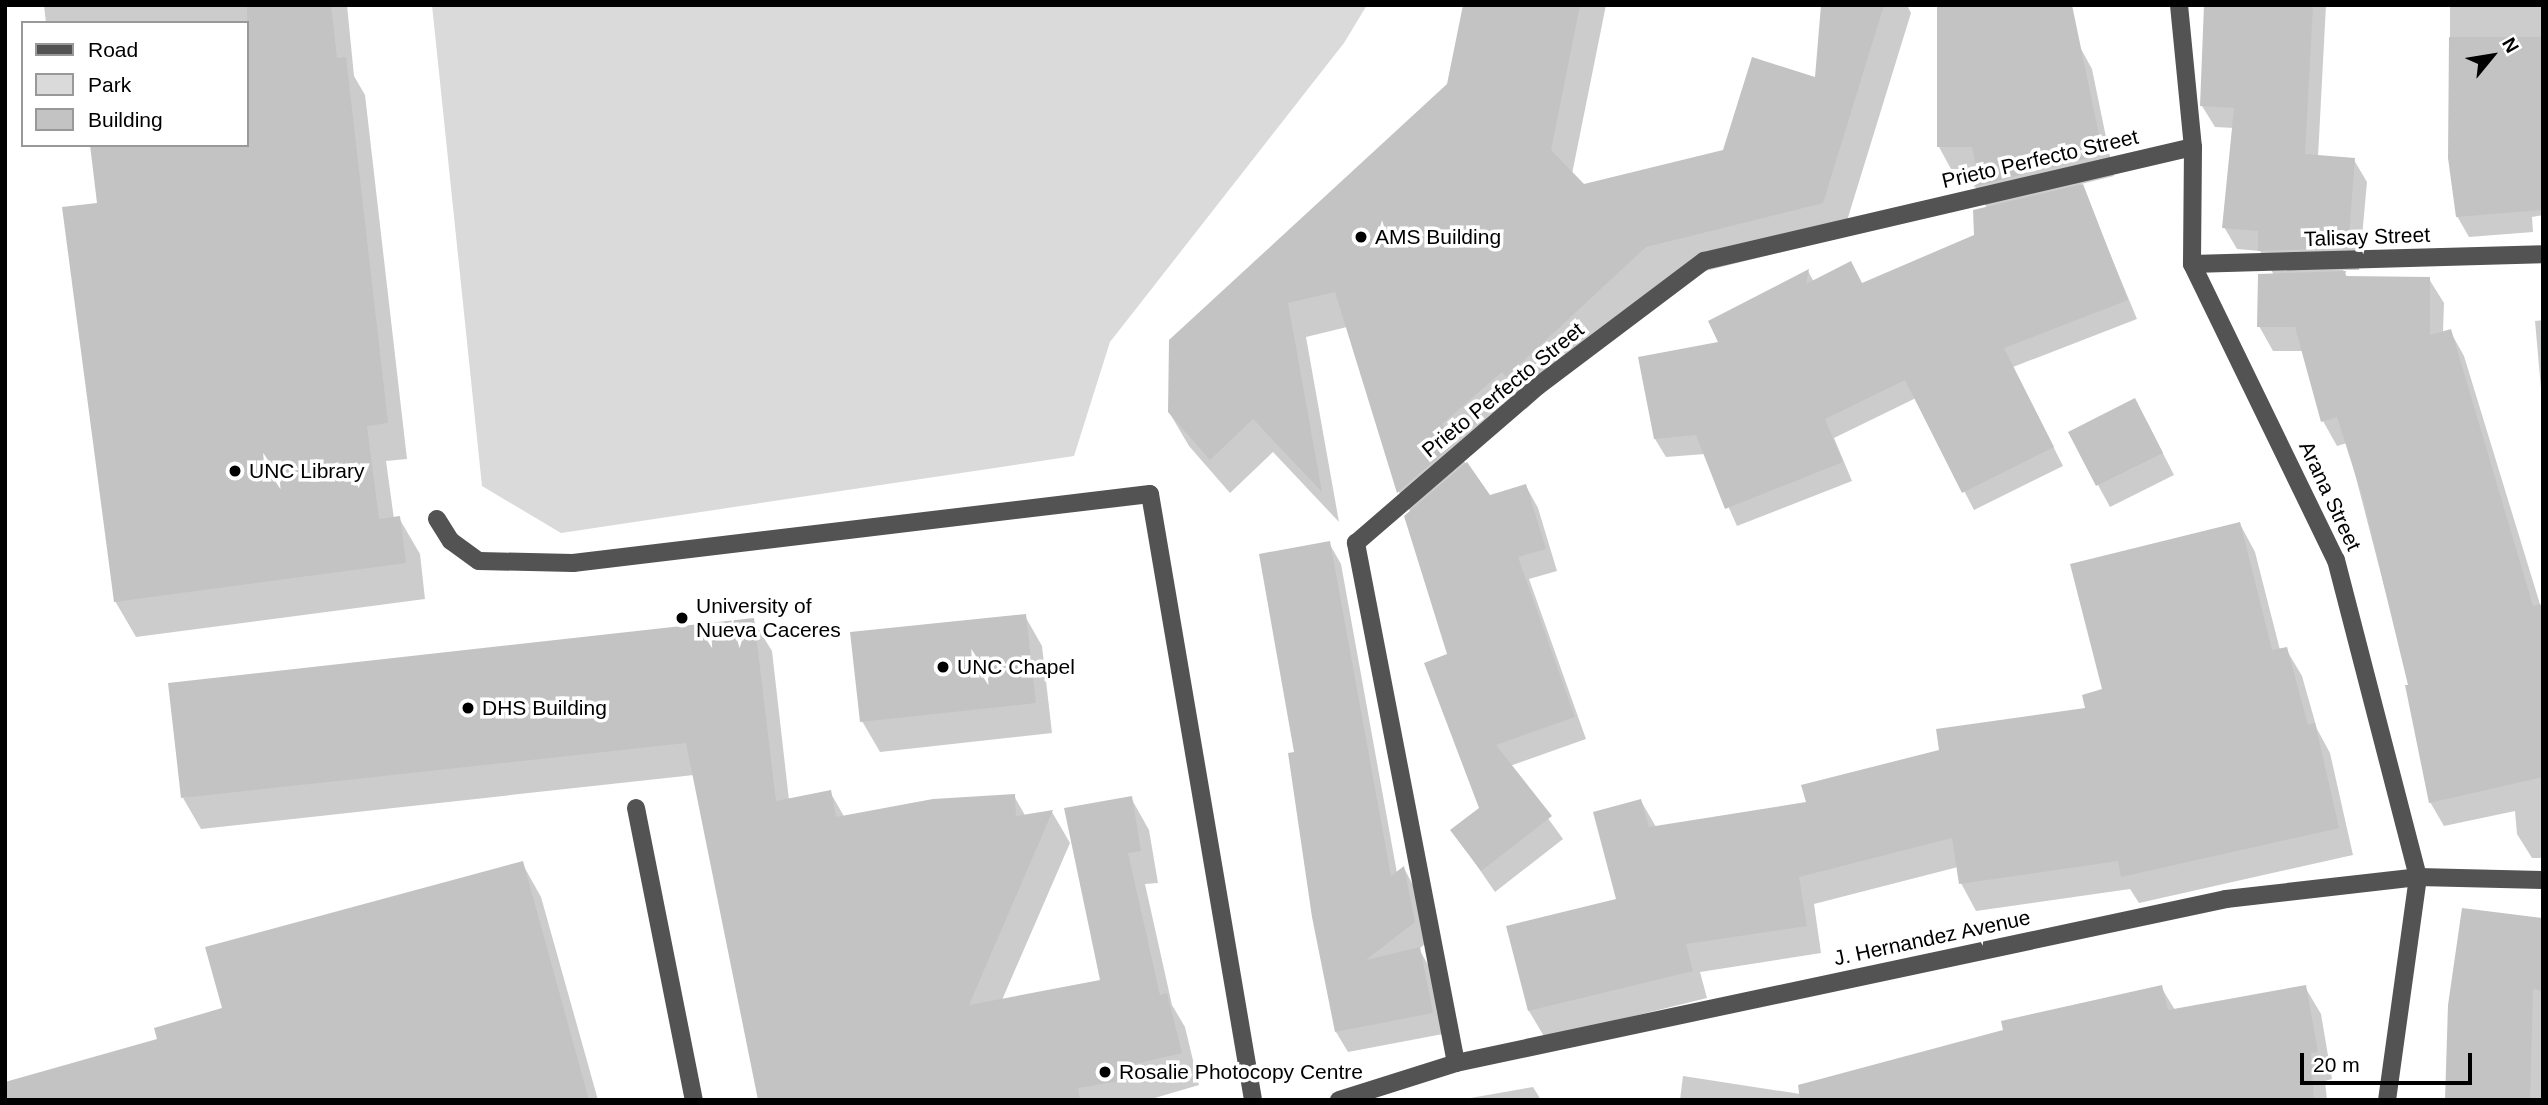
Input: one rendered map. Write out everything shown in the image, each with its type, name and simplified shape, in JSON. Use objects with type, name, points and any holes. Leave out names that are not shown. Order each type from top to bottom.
[{"type":"street","name":"Arana Street","points":[[2179,5],[2193,147],[2192,264],[2336,560],[2418,877],[2387,1100]]},
{"type":"street","name":"Prieto Perfecto Street","points":[[1456,1063],[1356,543],[1538,386],[1704,261],[2193,147]]},
{"type":"street","name":"Talisay Street","points":[[2192,264],[2543,254]]},
{"type":"street","points":[[436,519],[451,541],[480,561],[573,563],[1150,494],[1253,1100]]},
{"type":"street","points":[[636,808],[694,1100]]},
{"type":"street","name":"J. Hernandez Avenue","points":[[1339,1100],[1456,1063],[2226,898],[2418,877],[2543,880]]},
{"type":"green space","points":[[432,5],[1367,5],[1344,43],[1110,342],[1074,456],[561,533],[482,486]]},
{"type":"building","points":[[247,5],[331,5],[337,58],[346,57],[388,423],[367,426],[379,519],[400,516],[406,563],[114,602],[62,207],[97,203],[90,147],[248,147]]},
{"type":"building","points":[[1463,5],[1580,5],[1551,150],[1584,184],[1723,150],[1752,57],[1815,77],[1821,5],[1884,5],[1823,203],[1646,247],[1506,377],[1502,372],[1442,424],[1455,443],[1397,493],[1335,292],[1288,303],[1322,492],[1253,419],[1210,460],[1168,412],[1169,340],[1447,84]]},
{"type":"building","points":[[1937,5],[2072,5],[2103,154],[1973,187],[1979,181],[1972,147],[1937,147]]},
{"type":"building","points":[[2204,5],[2313,5],[2305,154],[2355,158],[2348,248],[2258,251],[2258,231],[2222,228],[2234,108],[2200,106]]},
{"type":"building","points":[[2449,37],[2543,37],[2543,210],[2456,217],[2448,158]]},
{"type":"building","points":[[2083,184],[2128,300],[2004,348],[2054,447],[1962,493],[1905,380],[1825,419],[1843,462],[1725,509],[1696,435],[1654,439],[1638,357],[1718,342],[1708,321],[1809,269],[1806,284],[1851,261],[1862,283],[1974,235],[1973,210]]},
{"type":"building","points":[[2346,271],[2345,276],[2430,277],[2430,335],[2451,329],[2533,606],[2543,604],[2543,777],[2429,803],[2405,685],[2408,685],[2363,499],[2337,417],[2321,422],[2295,327],[2257,327],[2258,274]]},
{"type":"building","points":[[2135,398],[2163,453],[2096,486],[2068,432]]},
{"type":"building","points":[[1467,462],[1490,495],[1526,484],[1546,549],[1518,557],[1575,717],[1496,745],[1552,816],[1481,871],[1450,830],[1479,808],[1424,663],[1447,654],[1404,516]]},
{"type":"building","points":[[2240,522],[2272,650],[2287,647],[2308,725],[2315,723],[2339,828],[2121,877],[2118,861],[1959,884],[1952,838],[1799,877],[1807,926],[1686,944],[1693,971],[1528,1011],[1506,926],[1616,899],[1593,812],[1641,799],[1649,827],[1806,802],[1801,785],[1939,750],[1936,729],[2085,708],[2082,695],[2102,689],[2070,564]]},
{"type":"building","points":[[1330,541],[1391,876],[1404,866],[1415,922],[1366,960],[1420,947],[1433,1013],[1335,1032],[1312,917],[1288,753],[1294,752],[1259,554]]},
{"type":"building","name":"UNC Chapel","points":[[1026,614],[1036,703],[860,722],[850,632]]},
{"type":"building","points":[[754,618],[776,801],[831,790],[836,817],[933,799],[1015,794],[1016,816],[1053,810],[969,1005],[1100,980],[1064,808],[1132,796],[1141,851],[1128,853],[1160,995],[1167,993],[1182,1053],[1130,1065],[1133,1079],[1078,1088],[1080,1100],[758,1100],[686,743],[181,798],[168,683]]},
{"type":"building","points":[[523,861],[589,1100],[5,1100],[5,1082],[157,1039],[154,1028],[222,1008],[205,947]]},
{"type":"building","points":[[2462,908],[2543,918],[2543,991],[2533,989],[2530,1100],[2445,1100],[2448,1005]]},
{"type":"building","points":[[2162,985],[2168,1010],[2306,985],[2318,1052],[2311,1053],[2314,1100],[1800,1100],[1798,1085],[2003,1030],[2001,1021]]},
{"type":"place","name":"AMS Building","points":[[1361,237]]},
{"type":"place","name":"UNC Library","points":[[235,471]]},
{"type":"place","name":"University of Nueva Caceres","points":[[682,618]]},
{"type":"place","name":"UNC Chapel","points":[[943,667]]},
{"type":"place","name":"DHS Building","points":[[468,708]]},
{"type":"place","name":"Rosalie Photocopy Centre","points":[[1105,1072]]}]
